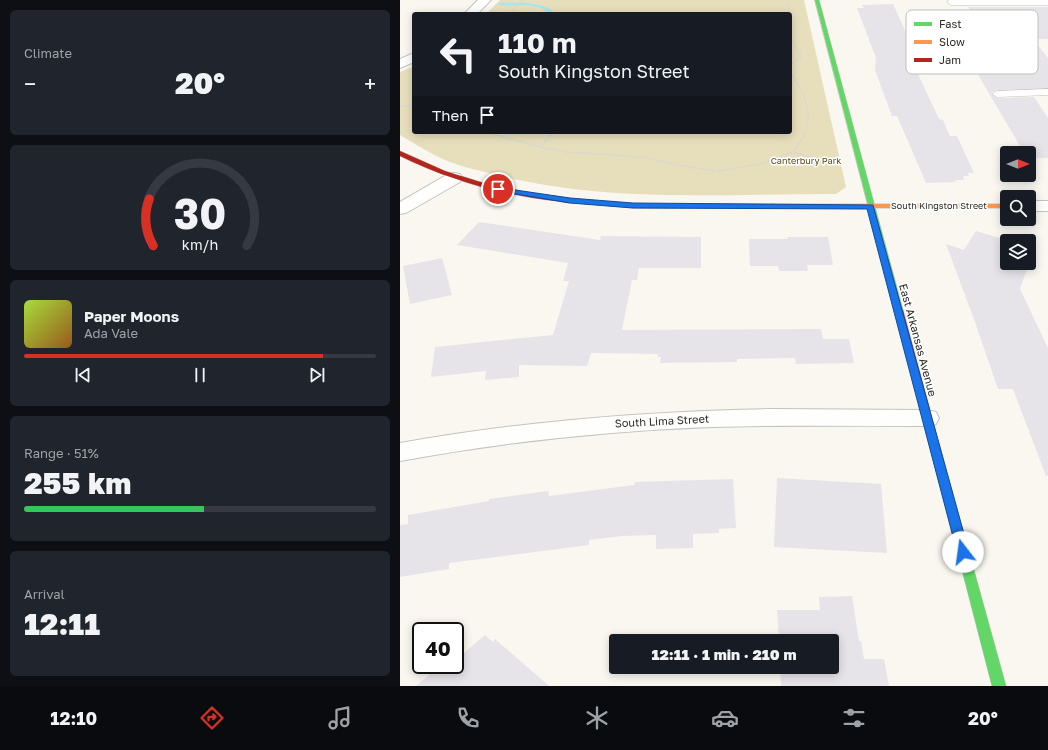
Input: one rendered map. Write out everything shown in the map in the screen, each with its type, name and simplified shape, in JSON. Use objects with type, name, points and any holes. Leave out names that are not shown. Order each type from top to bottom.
[{"type":"street","points":[[472,12],[485,0]]},
{"type":"street","name":"East Arkansas Avenue","points":[[817,0],[870,206],[999,686]]},
{"type":"street","points":[[400,64],[412,58]]},
{"type":"street","name":"South Kingston Street","points":[[400,153],[454,178],[498,189],[541,197],[605,204],[633,206],[1000,206]]},
{"type":"street","points":[[400,210],[454,178]]},
{"type":"street","points":[[1036,206],[1048,206]]},
{"type":"street","name":"South Lima Street","points":[[400,452],[482,439],[617,423],[749,418],[927,418]]},
{"type":"lane","points":[[951,2],[1048,2]]},
{"type":"lane","points":[[997,94],[1048,92]]},
{"type":"path","points":[[512,12],[522,0]]},
{"type":"path","points":[[787,0],[790,12]]},
{"type":"path","points":[[792,40],[802,57],[792,64]]},
{"type":"path","points":[[792,74],[797,80],[808,108],[807,129],[793,152]]},
{"type":"path","points":[[400,106],[412,106]]},
{"type":"path","points":[[492,134],[540,147],[567,152],[643,158],[717,171],[760,164],[793,152],[861,171]]},
{"type":"path","points":[[540,147],[552,134]]},
{"type":"green space","name":"Canterbury Park","points":[[500,0],[804,0],[846,187],[836,194],[752,195],[666,195],[581,190],[539,184],[485,172],[464,167],[439,157],[400,135],[400,72],[412,67],[412,134],[792,134],[792,12],[488,12]]},
{"type":"building","points":[[893,4],[906,32],[906,74],[918,74],[939,119],[943,120],[950,136],[957,136],[974,173],[968,173],[969,176],[963,176],[964,180],[955,180],[956,182],[926,183],[897,116],[892,116],[875,70],[876,58],[857,8],[864,8],[862,5]]},
{"type":"building","points":[[968,7],[1048,7],[1048,39],[1038,39],[1038,10],[970,10]]},
{"type":"building","points":[[1038,45],[1048,58],[1048,88],[997,90],[991,93],[997,98],[1034,97],[1048,118],[1048,158],[1036,158],[1036,146],[1020,146],[978,74],[1038,74]]},
{"type":"building","points":[[479,222],[600,240],[601,236],[701,237],[701,268],[639,268],[637,280],[632,280],[622,330],[821,329],[823,339],[849,339],[854,363],[796,364],[795,358],[737,359],[737,362],[660,363],[661,357],[658,357],[658,354],[591,353],[587,366],[519,365],[519,377],[485,380],[486,371],[431,377],[435,347],[553,335],[569,281],[563,281],[568,263],[457,245]]},
{"type":"building","points":[[976,231],[1000,238],[1000,270],[1027,270],[1020,289],[1048,348],[1048,476],[1046,476],[1013,389],[998,389],[946,244],[964,250]]},
{"type":"building","points":[[787,237],[828,237],[833,265],[807,265],[808,271],[779,271],[778,266],[750,266],[749,239],[788,239]]},
{"type":"building","points":[[442,258],[452,295],[410,304],[403,266]]},
{"type":"building","points":[[777,478],[881,484],[887,553],[774,547]]},
{"type":"building","points":[[733,479],[736,528],[719,529],[719,533],[693,534],[693,548],[656,549],[656,535],[622,536],[589,540],[589,545],[449,563],[449,569],[400,577],[400,525],[408,524],[408,515],[489,501],[489,499],[548,491],[549,496],[634,485],[635,482]]},
{"type":"building","points":[[852,596],[859,641],[861,641],[864,659],[884,659],[889,686],[781,686],[780,674],[839,674],[839,634],[779,634],[777,610],[820,610],[819,597]]},
{"type":"building","points":[[485,635],[493,642],[495,639],[549,686],[416,686],[430,674],[464,674],[464,653]]},
{"type":"waterway","points":[[500,4],[536,5],[552,12]]},
{"type":"traffic: fast","points":[[817,0],[899,310]]},
{"type":"traffic: fast","points":[[576,201],[633,206],[774,206]]},
{"type":"traffic: fast","points":[[938,458],[999,686]]},
{"type":"traffic: slow","points":[[774,206],[1000,206]]},
{"type":"traffic: jam","points":[[400,153],[443,172],[485,186],[530,195],[576,201]]},
{"type":"traffic: jam","points":[[899,310],[938,458]]},
{"type":"route","points":[[498,189],[541,197],[633,206],[870,206],[963,552]]}]
